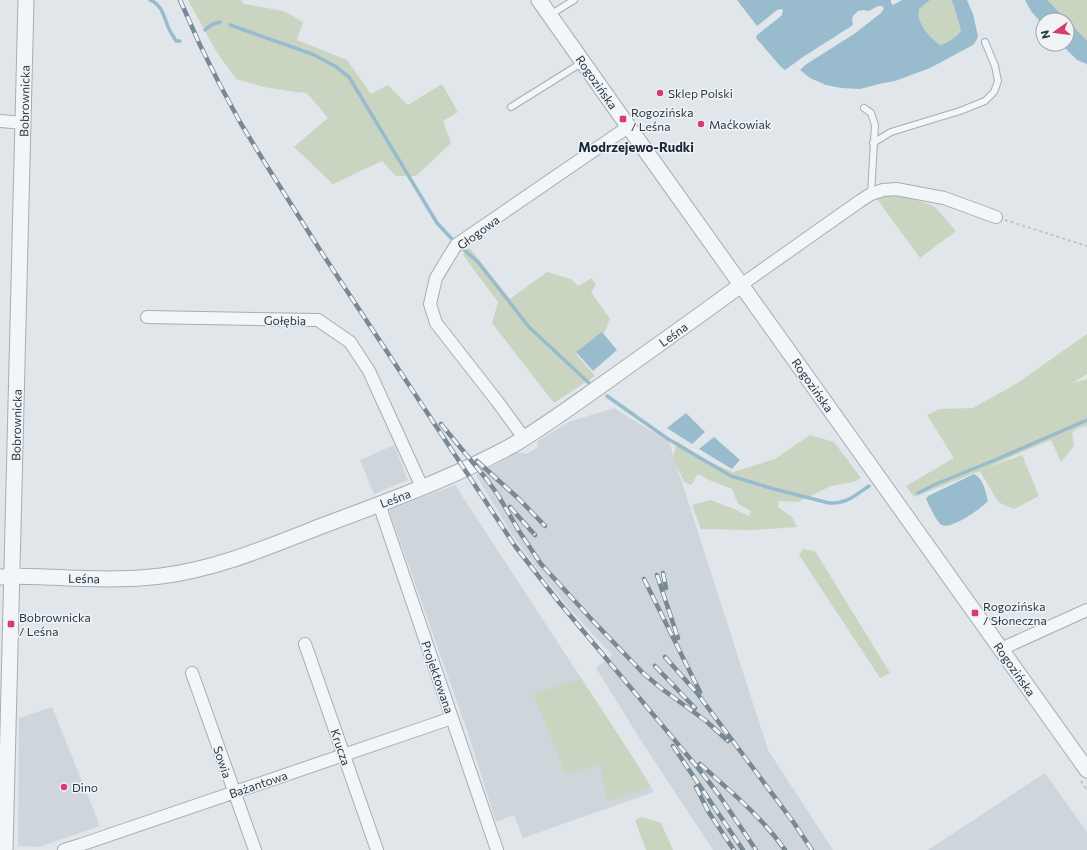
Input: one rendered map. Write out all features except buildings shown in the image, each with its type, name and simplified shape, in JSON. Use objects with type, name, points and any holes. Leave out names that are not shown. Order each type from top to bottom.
[{"type":"street","name":"Bobrownicka","points":[[3,840],[6,576],[24,123],[26,0]]},
{"type":"street","name":"Rogozińska","points":[[539,0],[1087,770]]},
{"type":"street","points":[[0,121],[24,123]]},
{"type":"street","name":"Głogowa","points":[[524,438],[436,323],[430,304],[436,278],[456,245],[628,127]]},
{"type":"street","points":[[741,285],[871,194],[883,190],[896,189],[944,198],[996,217]]},
{"type":"street","name":"Leśna","points":[[6,576],[126,578],[157,577],[178,573],[239,558],[380,504],[474,464],[524,438],[566,410],[741,285]]},
{"type":"street","name":"Gołębia","points":[[147,317],[318,320],[350,342],[369,371],[422,487]]},
{"type":"street","name":"Projektowana","points":[[380,504],[497,850]]},
{"type":"street","points":[[1001,649],[1087,610]]},
{"type":"street","name":"Krucza","points":[[305,644],[377,850]]},
{"type":"street","name":"Sowia","points":[[192,673],[255,850]]},
{"type":"street","name":"Bażantowa","points":[[64,850],[452,718]]},
{"type":"lane","points":[[550,16],[574,0]]},
{"type":"lane","points":[[873,143],[891,132],[960,111],[985,101],[994,92],[998,81],[995,66],[985,42]]},
{"type":"lane","points":[[511,107],[582,62]]},
{"type":"lane","points":[[864,108],[871,113],[875,124],[871,194]]},
{"type":"path","points":[[996,217],[1087,246]]},
{"type":"shaded area","points":[[614,408],[669,442],[768,750],[833,850],[713,850],[640,739],[596,668],[612,655],[567,606],[535,566],[513,536],[476,475],[518,452],[526,454],[535,449],[535,447],[537,448],[538,443],[536,442],[569,422]]},
{"type":"shaded area","points":[[394,445],[408,480],[374,494],[360,460]]},
{"type":"shaded area","points":[[455,485],[654,792],[523,838],[514,815],[496,822],[468,733],[389,510]]},
{"type":"shaded area","points":[[52,707],[100,826],[39,847],[18,846],[19,718]]},
{"type":"shaded area","points":[[1045,773],[1087,832],[1087,850],[928,850]]},
{"type":"green space","points":[[188,0],[241,0],[244,4],[284,11],[303,22],[297,40],[347,60],[371,94],[388,85],[408,105],[442,84],[458,112],[443,121],[451,143],[416,176],[396,176],[382,161],[333,184],[294,147],[328,118],[307,93],[264,87],[236,79],[216,51]]},
{"type":"green space","points":[[930,0],[951,0],[960,23],[961,30],[958,35],[941,45],[931,37],[920,22],[919,9]]},
{"type":"green space","points":[[1027,0],[1087,0],[1087,65],[1070,52],[1075,52],[1075,12],[1037,12]]},
{"type":"green space","points":[[888,194],[908,197],[934,206],[956,231],[920,258],[877,199]]},
{"type":"green space","points":[[469,247],[510,299],[547,272],[571,279],[578,286],[592,278],[596,285],[591,292],[610,319],[604,333],[576,354],[595,376],[554,403],[492,323],[498,302],[463,255]]},
{"type":"green space","points":[[1087,334],[1087,374],[1073,383],[1087,379],[1087,426],[1078,428],[1072,433],[1074,446],[1061,462],[1051,440],[987,468],[1022,455],[1039,496],[1014,509],[998,502],[980,471],[914,497],[906,486],[954,458],[927,415],[939,409],[973,408],[1016,384]]},
{"type":"green space","points":[[810,435],[834,442],[861,478],[853,482],[831,486],[798,502],[779,501],[778,507],[792,517],[797,527],[753,530],[701,529],[692,505],[711,500],[749,516],[751,511],[738,504],[732,489],[698,474],[691,485],[684,482],[673,457],[677,441],[703,459],[733,472],[775,459]]},
{"type":"green space","points":[[803,549],[815,551],[890,673],[880,678],[799,555]]},
{"type":"green space","points":[[581,678],[651,787],[608,801],[599,764],[566,775],[533,694]]},
{"type":"green space","points":[[642,817],[661,823],[673,850],[646,850],[635,820]]},
{"type":"water","points":[[737,0],[891,0],[893,5],[902,0],[930,0],[919,9],[920,22],[934,40],[941,45],[950,41],[960,33],[961,30],[951,0],[967,0],[973,14],[978,36],[973,45],[930,68],[895,81],[860,89],[841,88],[826,85],[810,78],[800,70],[805,65],[854,34],[881,13],[884,8],[882,6],[878,6],[869,11],[858,11],[853,16],[853,25],[785,70],[756,38],[757,35],[782,15],[783,10],[777,10],[757,26]]},
{"type":"water","points":[[1025,0],[1047,0],[1059,12],[1035,12],[1035,16]]},
{"type":"water","points":[[1075,28],[1087,41],[1087,64],[1077,60],[1069,52],[1075,52]]},
{"type":"water","points":[[602,332],[617,350],[593,371],[576,352]]},
{"type":"water","points":[[686,413],[705,432],[692,444],[667,428]]},
{"type":"water","points":[[714,437],[740,460],[732,469],[699,449]]},
{"type":"water","points":[[974,474],[982,482],[988,501],[973,513],[959,521],[946,526],[940,524],[926,499],[928,496]]},
{"type":"waterway","points":[[150,0],[158,5],[176,41],[180,41]]},
{"type":"waterway","points":[[205,30],[213,24],[220,22]]},
{"type":"waterway","points":[[230,25],[312,54],[335,66],[349,77],[437,223],[453,240]]},
{"type":"waterway","points":[[463,249],[478,262],[529,327],[589,383]]},
{"type":"waterway","points":[[607,396],[668,439],[731,476],[829,503],[846,501],[869,486]]},
{"type":"waterway","points":[[918,493],[1087,420]]},
{"type":"railway","points":[[180,0],[220,85],[265,163],[320,250],[515,546],[558,601],[698,768],[719,795],[756,850]]},
{"type":"railway","points":[[441,424],[488,481]]},
{"type":"railway","points":[[477,461],[519,499],[545,526]]},
{"type":"railway","points":[[485,477],[541,564],[593,621],[643,673],[662,689],[706,721],[728,741]]},
{"type":"railway","points":[[510,507],[535,535]]},
{"type":"railway","points":[[663,573],[666,588]]},
{"type":"railway","points":[[657,575],[678,638]]},
{"type":"railway","points":[[644,579],[700,692]]},
{"type":"railway","points":[[665,657],[697,693],[794,823],[812,850]]},
{"type":"railway","points":[[655,666],[695,708]]},
{"type":"railway","points":[[673,746],[743,850]]},
{"type":"railway","points":[[700,764],[756,815],[785,850]]},
{"type":"railway","points":[[696,787],[708,811],[734,850]]},
{"type":"place","name":"Sklep Polski","points":[[660,93]]},
{"type":"place","name":"Rogozińska / Leśna","points":[[623,119]]},
{"type":"place","name":"Maćkowiak","points":[[701,124]]},
{"type":"place","name":"Rogozińska / Słoneczna","points":[[975,613]]},
{"type":"place","name":"Bobrownicka / Leśna","points":[[11,624]]},
{"type":"place","name":"Dino","points":[[64,787]]},
{"type":"district","name":"Modrzejewo-Rudki","points":[[636,147]]}]
